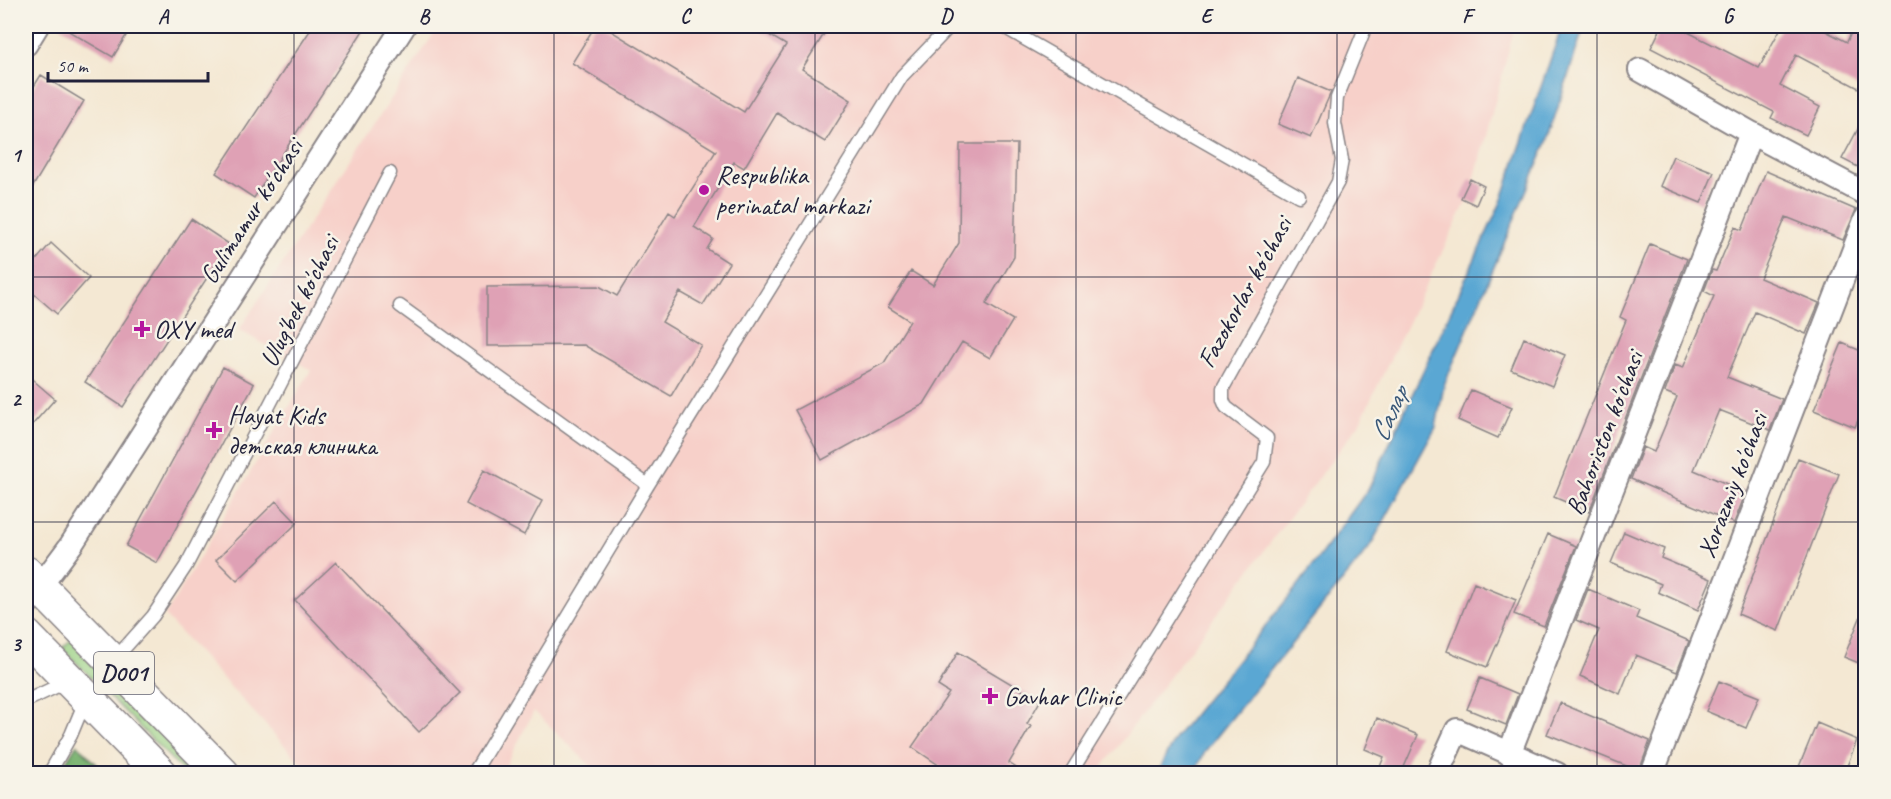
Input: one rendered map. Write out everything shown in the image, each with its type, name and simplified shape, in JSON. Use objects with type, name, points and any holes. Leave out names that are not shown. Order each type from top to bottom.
[{"type":"highway","name":"D001","points":[[30,589],[113,661],[223,774]]},
{"type":"highway","name":"D001","points":[[26,636],[161,774]]},
{"type":"street","points":[[26,44],[37,26]]},
{"type":"street","name":"Gulimamur ko'chasi","points":[[30,589],[77,535],[404,26]]},
{"type":"street","points":[[1640,70],[1751,133],[1866,194]]},
{"type":"street","name":"Bahoriston ko'chasi","points":[[1509,754],[1751,133]]},
{"type":"street","name":"Xorazmiy ko'chasi","points":[[1652,774],[1866,218]]},
{"type":"street","points":[[1437,774],[1454,732],[1457,730],[1557,774]]},
{"type":"lane","points":[[473,774],[648,485],[903,76],[950,26]]},
{"type":"lane","points":[[1002,26],[1299,196]]},
{"type":"lane","name":"Fazokorlar ko'chasi","points":[[1070,774],[1264,462],[1267,438],[1226,407],[1222,400],[1222,388],[1338,182],[1342,160],[1335,123],[1337,98],[1366,26]]},
{"type":"lane","name":"Ulug'bek ko'chasi","points":[[113,661],[153,616],[186,566],[390,173]]},
{"type":"lane","points":[[400,306],[648,485]]},
{"type":"lane","points":[[26,701],[78,689],[71,735],[49,774]]},
{"type":"shaded area","points":[[439,26],[1515,26],[1471,192],[1359,424],[1098,773],[598,773],[534,711],[502,773],[446,773],[433,766],[428,773],[310,773],[165,616],[311,370],[239,330]]},
{"type":"green space","points":[[73,638],[206,773],[185,773],[62,648]]},
{"type":"green space","points":[[77,744],[105,773],[59,773]]},
{"type":"water","name":"Салар","points":[[1562,26],[1584,26],[1547,142],[1444,385],[1436,427],[1369,548],[1206,750],[1194,773],[1157,773],[1175,738],[1300,583],[1369,488],[1501,202]]},
{"type":"building","points":[[60,26],[132,26],[113,57]]},
{"type":"building","points":[[313,26],[366,26],[254,198],[216,173]]},
{"type":"building","name":"Respublika perinatal markazi","points":[[595,26],[603,26],[744,112],[786,45],[754,26],[829,26],[802,69],[851,100],[825,142],[777,113],[744,168],[734,162],[694,227],[713,239],[707,249],[729,263],[703,305],[680,292],[662,322],[701,345],[671,396],[584,345],[487,346],[487,287],[599,286],[617,296],[669,212],[675,216],[716,151],[572,63]]},
{"type":"building","points":[[1662,26],[1676,26],[1759,68],[1782,26],[1816,26],[1847,42],[1854,26],[1866,26],[1866,92],[1796,55],[1780,86],[1820,107],[1806,135],[1771,118],[1774,112],[1651,48]]},
{"type":"building","points":[[41,75],[84,101],[26,198],[26,99]]},
{"type":"building","points":[[1298,78],[1331,92],[1311,138],[1278,124]]},
{"type":"building","points":[[1866,114],[1866,171],[1842,159]]},
{"type":"building","points":[[960,144],[1017,144],[1014,257],[986,304],[1013,320],[990,358],[962,342],[924,404],[822,460],[795,410],[884,363],[910,321],[888,307],[911,271],[933,285],[959,243]]},
{"type":"building","points":[[1673,156],[1714,172],[1701,203],[1660,186]]},
{"type":"building","points":[[1766,171],[1856,210],[1843,240],[1786,217],[1760,278],[1819,303],[1806,334],[1755,312],[1727,377],[1782,399],[1770,430],[1719,410],[1694,470],[1746,492],[1734,523],[1631,479],[1643,447],[1654,452],[1677,397],[1665,392],[1675,365],[1683,368],[1714,296],[1704,291],[1712,270],[1716,271],[1735,227],[1742,230]]},
{"type":"building","points":[[1470,179],[1484,186],[1476,205],[1461,198]]},
{"type":"building","points":[[191,219],[229,244],[123,407],[85,382]]},
{"type":"building","points":[[51,243],[89,278],[57,314],[26,287],[26,272]]},
{"type":"building","points":[[1650,244],[1687,259],[1589,512],[1554,497],[1626,320],[1620,317]]},
{"type":"building","points":[[1524,338],[1565,355],[1552,386],[1511,369]]},
{"type":"building","points":[[1842,343],[1866,353],[1866,402],[1855,427],[1814,410]]},
{"type":"building","points":[[223,367],[254,384],[157,563],[126,546]]},
{"type":"building","points":[[26,374],[55,399],[26,432]]},
{"type":"building","points":[[1471,390],[1512,407],[1498,438],[1458,420]]},
{"type":"building","points":[[1798,458],[1839,474],[1778,631],[1738,614]]},
{"type":"building","points":[[484,470],[542,501],[524,535],[466,504]]},
{"type":"building","points":[[276,501],[297,523],[237,581],[216,560]]},
{"type":"building","points":[[1624,532],[1664,549],[1661,558],[1711,579],[1698,610],[1658,592],[1661,584],[1611,563]]},
{"type":"building","points":[[1548,534],[1576,546],[1544,626],[1514,614]]},
{"type":"building","points":[[336,562],[460,693],[419,732],[295,600]]},
{"type":"building","points":[[1474,583],[1516,600],[1487,667],[1447,651]]},
{"type":"building","points":[[1588,589],[1639,611],[1636,618],[1689,641],[1677,672],[1636,655],[1620,694],[1580,676],[1599,630],[1576,620]]},
{"type":"building","points":[[1866,606],[1866,666],[1844,657]]},
{"type":"building","points":[[958,652],[1040,701],[1027,724],[1031,726],[1009,763],[1025,774],[952,774],[912,747],[949,693],[938,686]]},
{"type":"building","points":[[1480,678],[1518,694],[1506,725],[1467,709]]},
{"type":"building","points":[[1719,681],[1759,697],[1746,728],[1706,711]]},
{"type":"building","points":[[1560,703],[1650,741],[1639,771],[1547,734]]},
{"type":"building","points":[[1377,718],[1418,735],[1401,774],[1377,774],[1384,757],[1365,749]]},
{"type":"building","points":[[1817,723],[1857,740],[1844,774],[1796,774]]},
{"type":"place","name":"Respublika perinatal markazi","points":[[704,190]]},
{"type":"place","name":"OXY med","points":[[142,329]]},
{"type":"place","name":"Hayat Kids детская клиника","points":[[214,430]]},
{"type":"place","name":"Gavhar Clinic","points":[[990,696]]}]
